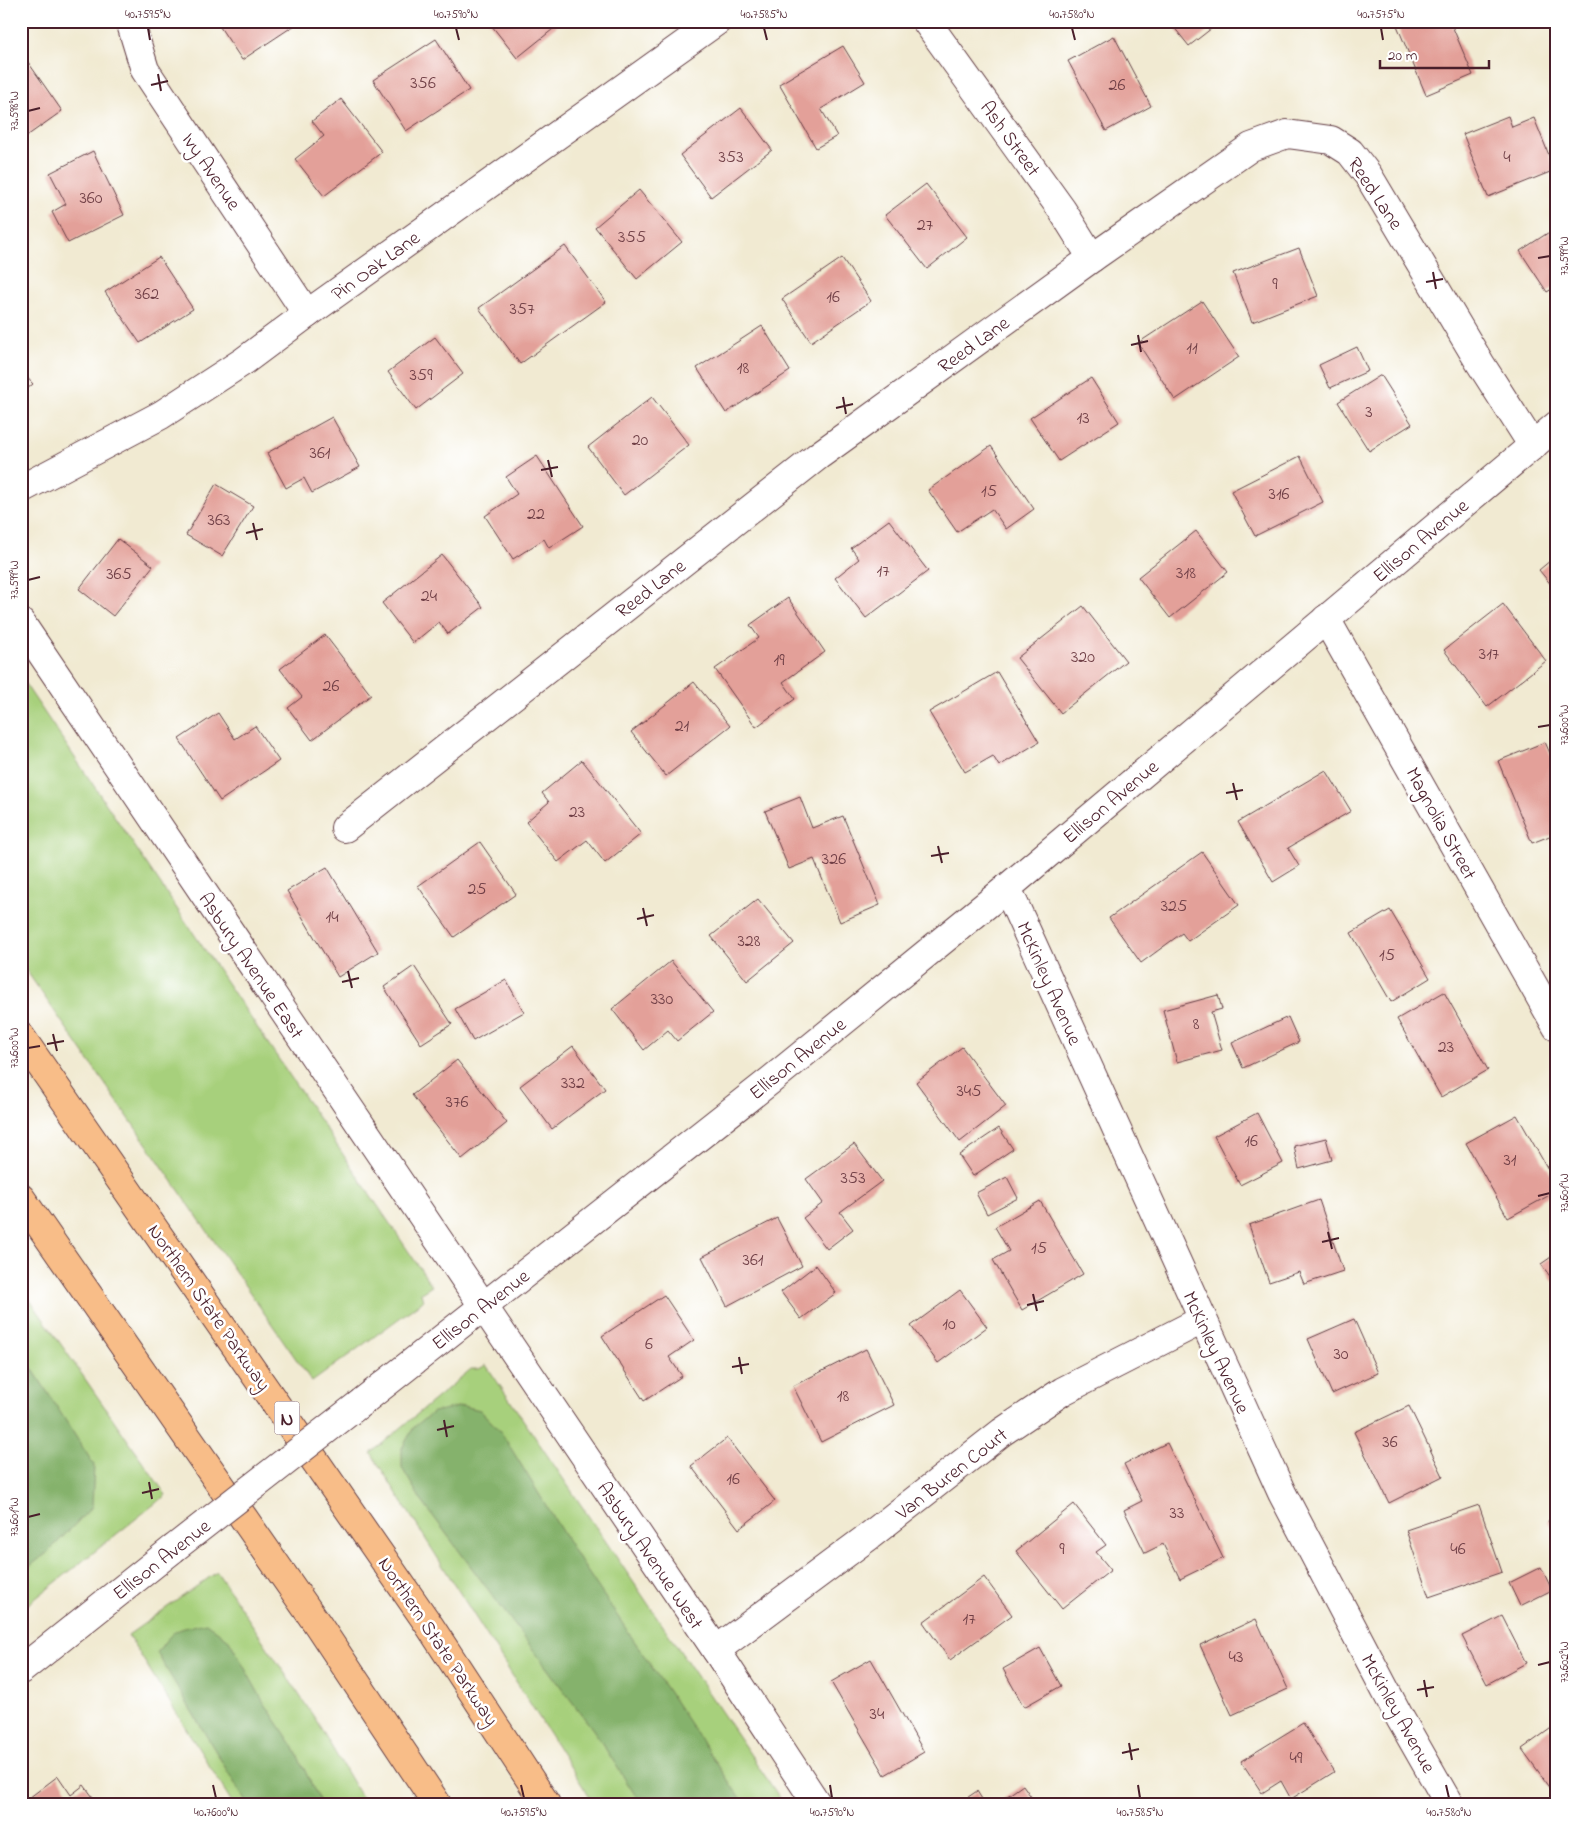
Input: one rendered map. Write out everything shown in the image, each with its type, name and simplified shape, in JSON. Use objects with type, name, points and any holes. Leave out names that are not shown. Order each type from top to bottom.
[{"type":"highway","name":"Northern State Parkway","points":[[21,1037],[412,1600],[503,1735],[546,1804]]},
{"type":"highway","points":[[21,1198],[323,1634],[438,1804]]},
{"type":"street","name":"Ivy Avenue","points":[[130,21],[144,70],[307,314]]},
{"type":"street","name":"Pin Oak Lane","points":[[21,489],[160,415],[244,361],[717,21]]},
{"type":"street","name":"Ash Street","points":[[926,21],[1062,210],[1092,258]]},
{"type":"street","name":"Reed Lane","points":[[345,828],[818,456],[1092,258],[1251,147],[1287,134],[1331,140],[1350,152],[1368,175],[1480,363],[1532,446]]},
{"type":"street","name":"Ellison Avenue","points":[[21,1670],[771,1080],[1007,888],[1557,425]]},
{"type":"street","name":"Magnolia Street","points":[[1326,619],[1557,1027]]},
{"type":"street","name":"Asbury Avenue East","points":[[21,623],[483,1307]]},
{"type":"street","name":"McKinley Avenue","points":[[1007,888],[1282,1493],[1400,1718],[1449,1804]]},
{"type":"street","name":"Asbury Avenue West","points":[[483,1307],[716,1650],[817,1804]]},
{"type":"street","name":"Van Buren Court","points":[[716,1650],[868,1537],[1010,1427],[1063,1391],[1202,1320]]},
{"type":"green space","points":[[21,678],[432,1286],[421,1293],[423,1301],[312,1382],[21,963]]},
{"type":"green space","points":[[21,1287],[166,1495],[21,1610]]},
{"type":"green space","points":[[21,1351],[94,1465],[92,1507],[47,1553],[21,1573]]},
{"type":"green space","points":[[486,1365],[784,1804],[594,1804],[371,1453],[471,1369],[479,1369]]},
{"type":"green space","points":[[463,1406],[480,1410],[501,1432],[577,1556],[744,1804],[641,1804],[594,1731],[421,1500],[402,1468],[402,1448],[414,1427],[433,1412]]},
{"type":"green space","points":[[217,1572],[316,1720],[365,1804],[233,1804],[128,1635]]},
{"type":"green space","points":[[206,1623],[229,1640],[263,1701],[293,1746],[321,1804],[247,1804],[157,1653],[172,1634],[188,1627]]},
{"type":"building","points":[[216,21],[301,21],[242,60]]},
{"type":"building","points":[[488,21],[563,21],[517,58]]},
{"type":"building","points":[[1169,21],[1221,21],[1189,46]]},
{"type":"building","points":[[1401,21],[1450,21],[1473,75],[1426,95],[1396,23]]},
{"type":"building","points":[[1114,36],[1151,106],[1106,131],[1068,61]]},
{"type":"building","points":[[436,39],[469,90],[406,131],[373,80]]},
{"type":"building","points":[[843,46],[865,82],[821,109],[837,136],[816,148],[779,84]]},
{"type":"building","points":[[21,52],[62,111],[24,138],[21,133]]},
{"type":"building","points":[[341,99],[382,152],[324,196],[295,159],[324,136],[312,121]]},
{"type":"building","points":[[741,108],[772,150],[711,197],[680,155]]},
{"type":"building","points":[[1508,116],[1512,127],[1534,118],[1555,170],[1488,197],[1463,134]]},
{"type":"building","points":[[93,151],[124,215],[68,243],[52,212],[66,204],[50,173]]},
{"type":"building","points":[[926,184],[967,237],[927,269],[885,215]]},
{"type":"building","points":[[639,190],[682,242],[637,279],[595,227]]},
{"type":"building","points":[[1557,227],[1557,286],[1547,292],[1520,251]]},
{"type":"building","points":[[565,246],[606,302],[520,364],[479,308]]},
{"type":"building","points":[[1299,248],[1318,296],[1252,322],[1233,273]]},
{"type":"building","points":[[159,257],[193,309],[140,343],[105,292]]},
{"type":"building","points":[[842,258],[871,301],[811,342],[782,299]]},
{"type":"building","points":[[1202,301],[1239,357],[1175,400],[1138,343]]},
{"type":"building","points":[[762,326],[790,371],[726,413],[697,368]]},
{"type":"building","points":[[435,337],[463,374],[416,410],[388,372]]},
{"type":"building","points":[[1357,347],[1368,371],[1330,388],[1319,365]]},
{"type":"building","points":[[21,371],[33,384],[21,394]]},
{"type":"building","points":[[1381,375],[1412,424],[1369,451],[1338,402]]},
{"type":"building","points":[[1091,378],[1119,422],[1059,461],[1030,418]]},
{"type":"building","points":[[652,397],[689,445],[624,495],[588,447]]},
{"type":"building","points":[[332,417],[360,467],[312,493],[304,478],[286,488],[267,453]]},
{"type":"building","points":[[991,446],[1034,509],[1006,529],[992,509],[957,532],[928,490]]},
{"type":"building","points":[[537,456],[583,526],[549,548],[544,539],[513,559],[485,516],[517,494],[506,477]]},
{"type":"building","points":[[1300,456],[1323,502],[1255,536],[1231,491]]},
{"type":"building","points":[[216,484],[253,506],[222,556],[186,535]]},
{"type":"building","points":[[889,520],[928,571],[866,618],[835,578],[859,559],[851,548]]},
{"type":"building","points":[[1196,531],[1228,572],[1170,618],[1138,577]]},
{"type":"building","points":[[118,539],[153,566],[113,616],[79,589]]},
{"type":"building","points":[[442,555],[483,607],[448,634],[439,622],[413,643],[382,603]]},
{"type":"building","points":[[1557,555],[1557,592],[1539,570]]},
{"type":"building","points":[[788,598],[825,652],[783,682],[795,699],[756,727],[715,669],[759,638],[750,625]]},
{"type":"building","points":[[1503,604],[1546,661],[1487,707],[1444,650]]},
{"type":"building","points":[[1083,606],[1126,661],[1061,713],[1017,658]]},
{"type":"building","points":[[325,635],[371,695],[312,740],[288,708],[302,697],[280,669]]},
{"type":"building","points":[[997,672],[1039,742],[999,766],[993,756],[965,772],[929,712]]},
{"type":"building","points":[[694,682],[730,726],[666,776],[631,732]]},
{"type":"building","points":[[218,713],[235,739],[255,726],[279,761],[220,801],[179,739]]},
{"type":"building","points":[[1545,742],[1557,769],[1557,833],[1532,843],[1498,761]]},
{"type":"building","points":[[582,760],[641,834],[605,863],[587,840],[558,862],[526,822],[549,802],[542,793]]},
{"type":"building","points":[[1326,770],[1351,811],[1288,848],[1299,866],[1273,882],[1238,822]]},
{"type":"building","points":[[800,797],[812,828],[843,816],[880,905],[840,922],[814,859],[789,869],[765,811]]},
{"type":"building","points":[[480,842],[516,894],[454,937],[418,886]]},
{"type":"building","points":[[1202,852],[1239,905],[1188,941],[1182,933],[1141,963],[1109,918]]},
{"type":"building","points":[[327,867],[378,952],[338,977],[287,891]]},
{"type":"building","points":[[758,899],[794,943],[747,981],[711,936]]},
{"type":"building","points":[[1390,910],[1430,978],[1391,1002],[1351,933]]},
{"type":"building","points":[[671,961],[713,1012],[677,1041],[668,1030],[644,1050],[612,1009]]},
{"type":"building","points":[[414,966],[452,1024],[421,1044],[384,987]]},
{"type":"building","points":[[506,980],[524,1012],[473,1041],[455,1009]]},
{"type":"building","points":[[1444,992],[1488,1070],[1441,1097],[1397,1019]]},
{"type":"building","points":[[1218,995],[1222,1009],[1211,1012],[1222,1050],[1177,1062],[1163,1010]]},
{"type":"building","points":[[1288,1017],[1299,1042],[1243,1068],[1232,1043]]},
{"type":"building","points":[[573,1046],[605,1089],[552,1129],[520,1086]]},
{"type":"building","points":[[962,1047],[1006,1106],[960,1142],[916,1082]]},
{"type":"building","points":[[457,1060],[507,1123],[462,1159],[412,1095]]},
{"type":"building","points":[[1257,1113],[1283,1163],[1240,1185],[1214,1136]]},
{"type":"building","points":[[1517,1115],[1557,1185],[1557,1191],[1508,1218],[1466,1143]]},
{"type":"building","points":[[999,1128],[1013,1149],[973,1176],[959,1155]]},
{"type":"building","points":[[1326,1138],[1332,1160],[1299,1169],[1294,1146]]},
{"type":"building","points":[[854,1144],[882,1181],[840,1212],[853,1229],[827,1249],[803,1218],[823,1203],[806,1179]]},
{"type":"building","points":[[1007,1177],[1018,1198],[987,1214],[976,1193]]},
{"type":"building","points":[[1319,1200],[1343,1271],[1304,1284],[1299,1272],[1269,1282],[1249,1225]]},
{"type":"building","points":[[1040,1201],[1083,1274],[1022,1310],[993,1260],[1009,1251],[995,1227]]},
{"type":"building","points":[[777,1218],[802,1266],[727,1306],[702,1257]]},
{"type":"building","points":[[1557,1253],[1557,1286],[1541,1264]]},
{"type":"building","points":[[816,1265],[836,1293],[801,1319],[781,1292]]},
{"type":"building","points":[[960,1290],[987,1327],[938,1363],[911,1326]]},
{"type":"building","points":[[664,1295],[694,1340],[669,1357],[682,1376],[644,1401],[602,1336]]},
{"type":"building","points":[[1354,1319],[1378,1373],[1332,1394],[1308,1339]]},
{"type":"building","points":[[866,1349],[894,1405],[821,1442],[793,1386]]},
{"type":"building","points":[[1409,1406],[1443,1476],[1389,1503],[1354,1432]]},
{"type":"building","points":[[727,1438],[775,1501],[739,1529],[691,1466]]},
{"type":"building","points":[[1167,1443],[1223,1558],[1180,1579],[1163,1544],[1145,1553],[1124,1510],[1142,1501],[1124,1464]]},
{"type":"building","points":[[1074,1504],[1106,1545],[1096,1552],[1111,1570],[1062,1609],[1016,1551]]},
{"type":"building","points":[[1479,1505],[1502,1572],[1429,1597],[1406,1530]]},
{"type":"building","points":[[1557,1514],[1557,1532],[1548,1521]]},
{"type":"building","points":[[1541,1567],[1552,1590],[1520,1606],[1509,1583]]},
{"type":"building","points":[[984,1577],[1012,1615],[950,1660],[923,1622]]},
{"type":"building","points":[[1502,1616],[1526,1663],[1487,1684],[1462,1636]]},
{"type":"building","points":[[1256,1619],[1288,1689],[1232,1715],[1200,1645]]},
{"type":"building","points":[[1040,1648],[1061,1686],[1024,1707],[1003,1669]]},
{"type":"building","points":[[871,1659],[924,1752],[885,1775],[831,1682]]},
{"type":"building","points":[[1303,1723],[1334,1772],[1291,1799],[1281,1781],[1262,1793],[1241,1761]]},
{"type":"building","points":[[1557,1724],[1557,1797],[1522,1749]]},
{"type":"building","points":[[58,1776],[71,1795],[84,1785],[98,1804],[21,1804]]},
{"type":"building","points":[[1023,1785],[1036,1804],[996,1804]]},
{"type":"building","points":[[977,1791],[985,1804],[958,1804]]}]
